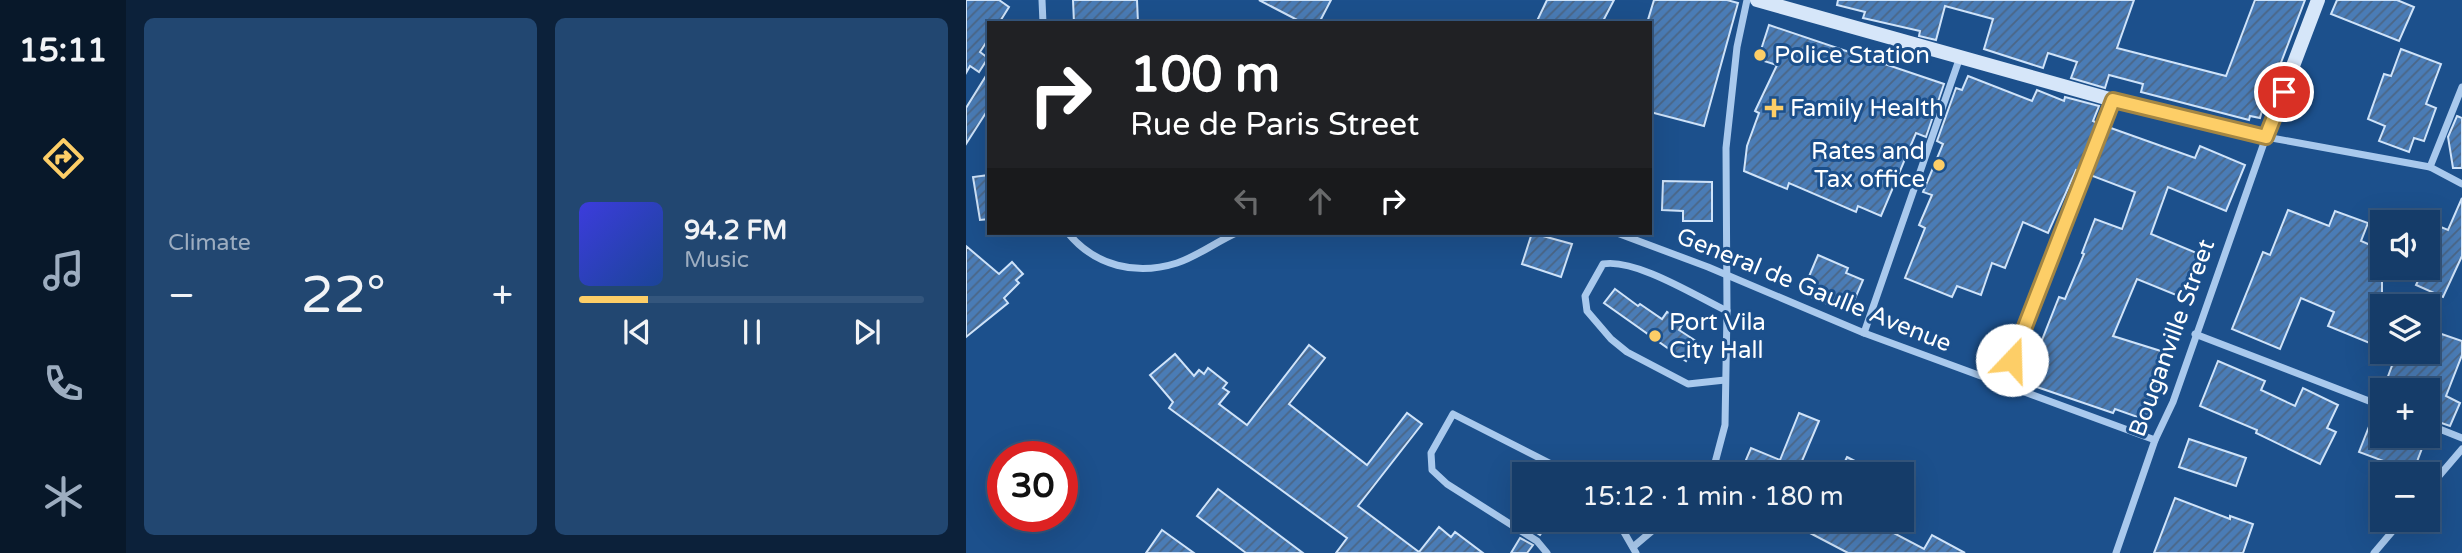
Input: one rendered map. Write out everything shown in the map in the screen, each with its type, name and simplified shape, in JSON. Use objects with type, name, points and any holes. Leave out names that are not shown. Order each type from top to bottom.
[{"type":"street","points":[[1042,0],[1043,21]]},
{"type":"street","points":[[1715,462],[1725,425],[1726,148],[1737,47],[1747,0]]},
{"type":"street","points":[[1758,0],[2113,100],[2266,137],[2430,167],[2462,184]]},
{"type":"street","points":[[2266,137],[2318,0]]},
{"type":"street","points":[[1864,333],[1960,57]]},
{"type":"street","points":[[2430,167],[2462,87]]},
{"type":"street","points":[[2003,385],[2113,100]]},
{"type":"street","name":"Bouganville Street","points":[[2116,553],[2155,440],[2173,402],[2266,137]]},
{"type":"street","points":[[1070,235],[1085,250],[1105,263],[1136,269],[1178,263],[1232,235]]},
{"type":"street","name":"General de Gaulle Avenue","points":[[1622,235],[1727,275],[1864,333],[2155,440]]},
{"type":"street","points":[[1726,380],[1688,384],[1627,352],[1611,339],[1587,310],[1585,296],[1603,264],[1614,262],[1633,265],[1727,311]]},
{"type":"street","points":[[2195,334],[2370,402]]},
{"type":"street","points":[[1512,525],[1447,484],[1432,470],[1431,453],[1453,414],[1547,462]]},
{"type":"street","points":[[2440,429],[2462,438]]},
{"type":"street","points":[[2440,475],[2462,449]]},
{"type":"street","points":[[1523,532],[1537,541],[1547,553]]},
{"type":"street","points":[[1624,532],[1635,550],[1653,532]]},
{"type":"street","points":[[2374,553],[2392,532]]},
{"type":"building","points":[[966,0],[999,0],[1009,7],[1000,21],[987,21],[987,41],[980,52],[987,60],[979,72],[970,66],[966,73]]},
{"type":"building","points":[[1073,0],[1137,0],[1138,21],[1074,21]]},
{"type":"building","points":[[1259,0],[1331,0],[1320,21],[1299,21]]},
{"type":"building","points":[[1547,0],[1614,0],[1603,21],[1537,21]]},
{"type":"building","points":[[1654,0],[1727,0],[1738,3],[1704,126],[1652,113],[1652,21],[1648,21]]},
{"type":"building","points":[[1838,0],[2134,0],[2117,48],[2226,76],[2255,0],[2305,0],[2272,86],[2269,85],[2260,118],[2250,116],[2249,120],[2141,92],[2143,84],[2109,75],[2105,88],[2071,78],[2077,62],[2048,53],[2043,68],[1984,49],[1993,19],[1945,6],[1936,40],[1919,36],[1920,31],[1863,18],[1865,12],[1837,5]]},
{"type":"building","points":[[2337,0],[2397,0],[2414,7],[2399,41],[2331,14]]},
{"type":"building","points":[[1769,25],[1944,84],[1926,137],[1916,133],[1881,216],[1858,206],[1856,212],[1789,183],[1787,189],[1744,171],[1747,146],[1759,113],[1755,111],[1777,65],[1758,59]]},
{"type":"building","points":[[2401,49],[2441,64],[2426,104],[2436,108],[2424,141],[2414,138],[2409,152],[2379,141],[2385,126],[2368,119],[2384,74],[2391,76]]},
{"type":"building","points":[[987,74],[987,111],[966,144],[966,108]]},
{"type":"building","points":[[1968,76],[2032,101],[2037,90],[2064,101],[2065,97],[2099,106],[2093,121],[2097,123],[2078,171],[2076,170],[2048,233],[2023,222],[2005,268],[1992,263],[1981,295],[1957,286],[1952,297],[1905,278],[1925,228],[1919,225],[1932,195],[1923,192],[1943,144],[1937,141],[1956,88],[1962,90]]},
{"type":"building","points":[[2457,116],[2462,118],[2462,168],[2453,168],[2448,137]]},
{"type":"building","points":[[2108,127],[2195,158],[2200,146],[2245,165],[2226,211],[2168,187],[2151,234],[2199,254],[2181,297],[2137,279],[2113,336],[2164,352],[2155,380],[2159,382],[2146,420],[2115,409],[2113,413],[2025,383],[2059,297],[2065,299],[2095,219],[2122,229],[2135,192],[2090,175]]},
{"type":"building","points":[[987,175],[987,219],[980,220],[973,177]]},
{"type":"building","points":[[1663,181],[1712,182],[1712,221],[1683,221],[1683,211],[1662,210]]},
{"type":"building","points":[[2462,198],[2462,256],[2443,297],[2416,285],[2418,280],[2440,280],[2440,227],[2448,230]]},
{"type":"building","points":[[2288,210],[2329,226],[2335,211],[2368,223],[2361,241],[2370,245],[2370,280],[2382,280],[2382,294],[2370,294],[2370,343],[2328,326],[2334,312],[2301,298],[2280,349],[2232,329],[2263,252],[2270,255]]},
{"type":"building","points":[[1531,235],[1572,244],[1561,277],[1522,264]]},
{"type":"building","points":[[966,246],[999,274],[1012,262],[1023,274],[1016,280],[1019,283],[1004,298],[1008,303],[966,337]]},
{"type":"building","points":[[1818,255],[1848,268],[1846,273],[1863,280],[1851,308],[1834,301],[1832,306],[1802,293]]},
{"type":"building","points":[[1615,289],[1662,319],[1667,312],[1683,323],[1679,330],[1699,343],[1686,361],[1604,303]]},
{"type":"building","points":[[2440,333],[2462,341],[2462,355],[2446,396],[2460,403],[2450,426],[2440,423],[2440,378],[2387,378],[2393,364],[2440,364]]},
{"type":"building","points":[[1309,345],[1325,358],[1289,404],[1367,465],[1407,413],[1422,424],[1358,506],[1419,552],[1439,527],[1451,537],[1455,532],[1483,553],[1336,553],[1347,538],[1169,408],[1173,402],[1150,375],[1175,354],[1194,376],[1199,370],[1204,374],[1208,368],[1227,383],[1223,388],[1229,392],[1219,404],[1247,425]]},
{"type":"building","points":[[2218,361],[2265,381],[2261,390],[2295,406],[2303,388],[2338,405],[2327,428],[2336,432],[2320,464],[2256,433],[2257,430],[2200,406]]},
{"type":"building","points":[[1799,413],[1819,421],[1802,462],[1745,462],[1751,448],[1780,460]]},
{"type":"building","points":[[2370,424],[2370,448],[2422,448],[2417,462],[2386,462],[2359,452]]},
{"type":"building","points":[[2189,439],[2246,458],[2236,486],[2179,467]]},
{"type":"building","points":[[1218,489],[1303,553],[1246,553],[1197,516]]},
{"type":"building","points":[[2175,498],[2230,519],[2230,516],[2253,524],[2243,553],[2154,553]]},
{"type":"building","points":[[1162,530],[1194,553],[1146,553]]},
{"type":"building","points":[[1808,532],[1892,532],[1924,549],[1932,535],[1965,553],[1848,553]]},
{"type":"building","points":[[1520,538],[1533,545],[1527,553],[1511,553]]},
{"type":"place","name":"Police Station","points":[[1760,55]]},
{"type":"place","name":"Family Health","points":[[1774,108]]},
{"type":"place","name":"Rates and Tax office","points":[[1939,165]]},
{"type":"place","name":"Port Vila City Hall","points":[[1655,336]]},
{"type":"route","points":[[2012,360],[2113,100],[2266,137],[2284,92]]}]
